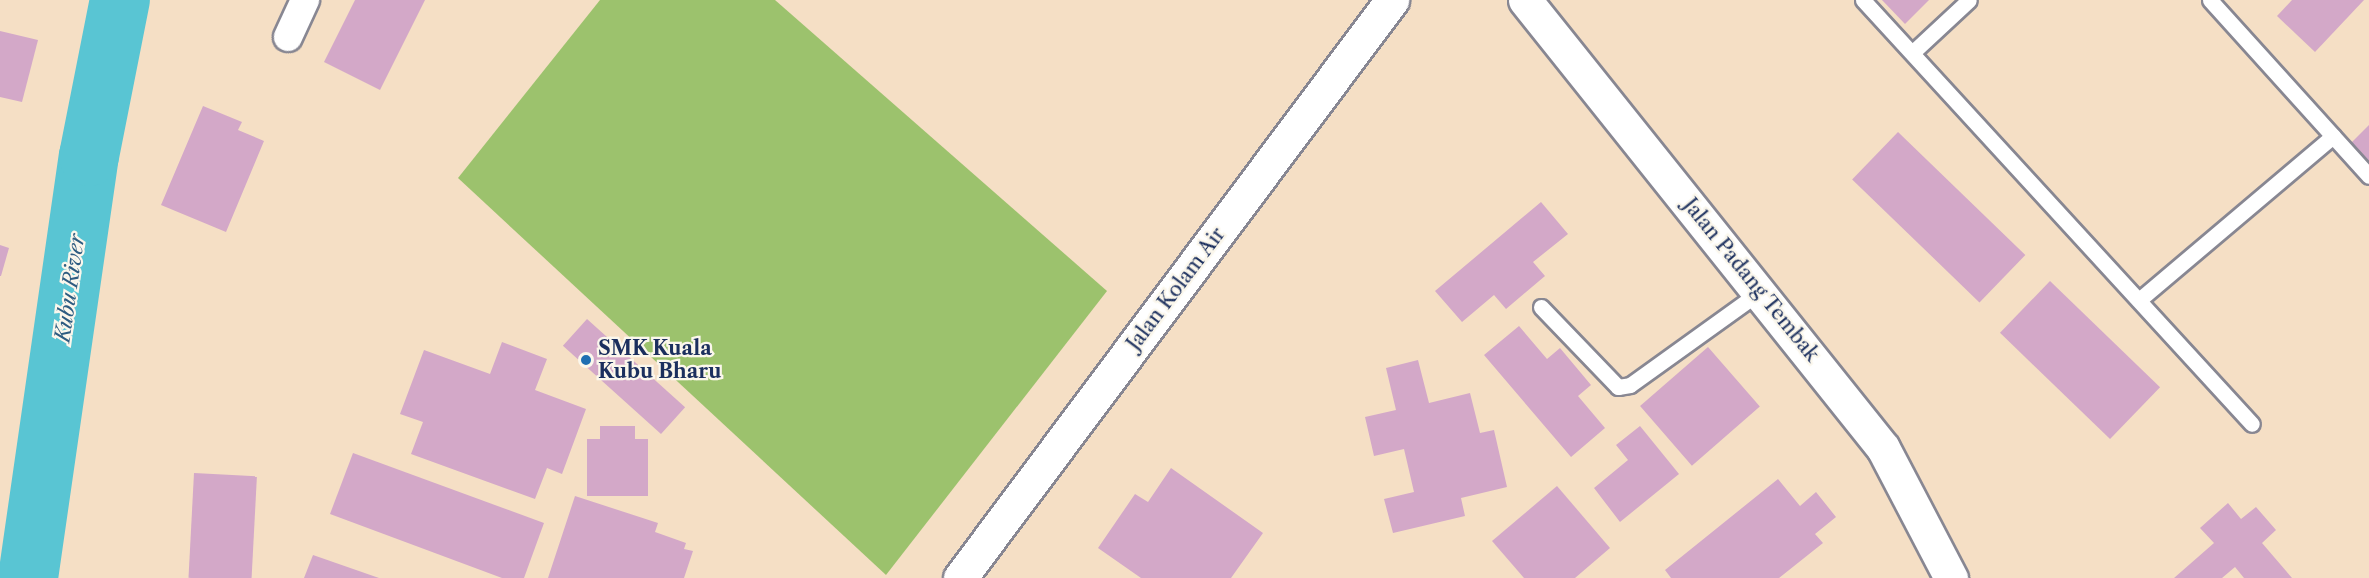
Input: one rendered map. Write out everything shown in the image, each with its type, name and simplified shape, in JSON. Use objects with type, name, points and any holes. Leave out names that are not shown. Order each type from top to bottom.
[{"type":"street","points":[[288,37],[304,0]]},
{"type":"street","name":"Jalan Kolam Air","points":[[960,578],[1392,0]]},
{"type":"street","name":"Jalan Padang Tembak","points":[[1525,0],[1761,291],[1883,448],[1950,578]]},
{"type":"lane","points":[[1863,0],[2253,424]]},
{"type":"lane","points":[[1913,52],[1969,0]]},
{"type":"lane","points":[[2210,0],[2369,176]]},
{"type":"lane","points":[[2139,300],[2333,136]]},
{"type":"lane","points":[[1541,307],[1618,387],[1630,385],[1761,291]]},
{"type":"green space","points":[[600,0],[775,0],[1107,291],[886,575],[458,178]]},
{"type":"building","points":[[355,0],[425,0],[380,90],[324,62]]},
{"type":"building","points":[[1882,0],[1929,0],[1905,24]]},
{"type":"building","points":[[2292,0],[2364,0],[2315,52],[2277,16]]},
{"type":"building","points":[[0,31],[38,40],[22,102],[0,97]]},
{"type":"building","points":[[203,106],[242,122],[238,130],[264,141],[226,232],[161,205]]},
{"type":"building","points":[[2369,125],[2369,162],[2350,144]]},
{"type":"building","points":[[1898,132],[2025,255],[1979,302],[1852,179]]},
{"type":"building","points":[[1541,202],[1568,234],[1533,262],[1545,276],[1506,309],[1494,295],[1462,322],[1435,291]]},
{"type":"building","points":[[0,245],[9,248],[1,276],[0,276]]},
{"type":"building","points":[[2050,281],[2160,387],[2110,439],[2000,333]]},
{"type":"building","points":[[587,319],[685,407],[661,434],[563,346]]},
{"type":"building","points":[[1519,326],[1547,359],[1560,348],[1591,385],[1578,396],[1605,428],[1571,457],[1484,355]]},
{"type":"building","points":[[502,342],[547,359],[535,390],[586,409],[562,474],[547,468],[535,499],[411,454],[423,422],[400,414],[424,350],[490,374]]},
{"type":"building","points":[[1708,347],[1760,407],[1692,466],[1640,406]]},
{"type":"building","points":[[1418,360],[1429,403],[1470,393],[1480,433],[1494,430],[1507,487],[1461,498],[1465,516],[1393,533],[1384,499],[1414,492],[1404,449],[1374,456],[1365,417],[1396,410],[1386,368]]},
{"type":"building","points":[[600,426],[635,426],[635,439],[648,439],[648,496],[587,496],[587,439],[600,439]]},
{"type":"building","points":[[1640,426],[1679,474],[1620,522],[1594,488],[1628,460],[1616,445]]},
{"type":"building","points":[[353,453],[544,523],[524,578],[502,578],[330,514]]},
{"type":"building","points":[[1171,468],[1263,533],[1231,578],[1141,578],[1098,548],[1135,494],[1148,502]]},
{"type":"building","points":[[194,473],[257,476],[252,578],[189,578]]},
{"type":"building","points":[[1778,479],[1800,506],[1816,492],[1836,517],[1815,534],[1823,543],[1779,578],[1671,578],[1665,570]]},
{"type":"building","points":[[1557,486],[1610,548],[1575,578],[1524,578],[1492,541]]},
{"type":"building","points":[[575,496],[658,523],[655,532],[686,543],[684,549],[693,551],[684,578],[548,578]]},
{"type":"building","points":[[2228,503],[2241,519],[2256,507],[2276,530],[2262,543],[2292,578],[2244,578],[2235,567],[2222,578],[2174,578],[2214,543],[2200,528]]},
{"type":"building","points":[[313,555],[379,578],[304,578]]},
{"type":"waterway","name":"Kubu River","points":[[28,578],[89,156],[120,0]]},
{"type":"place","name":"SMK Kuala Kubu Bharu","points":[[586,360]]}]
